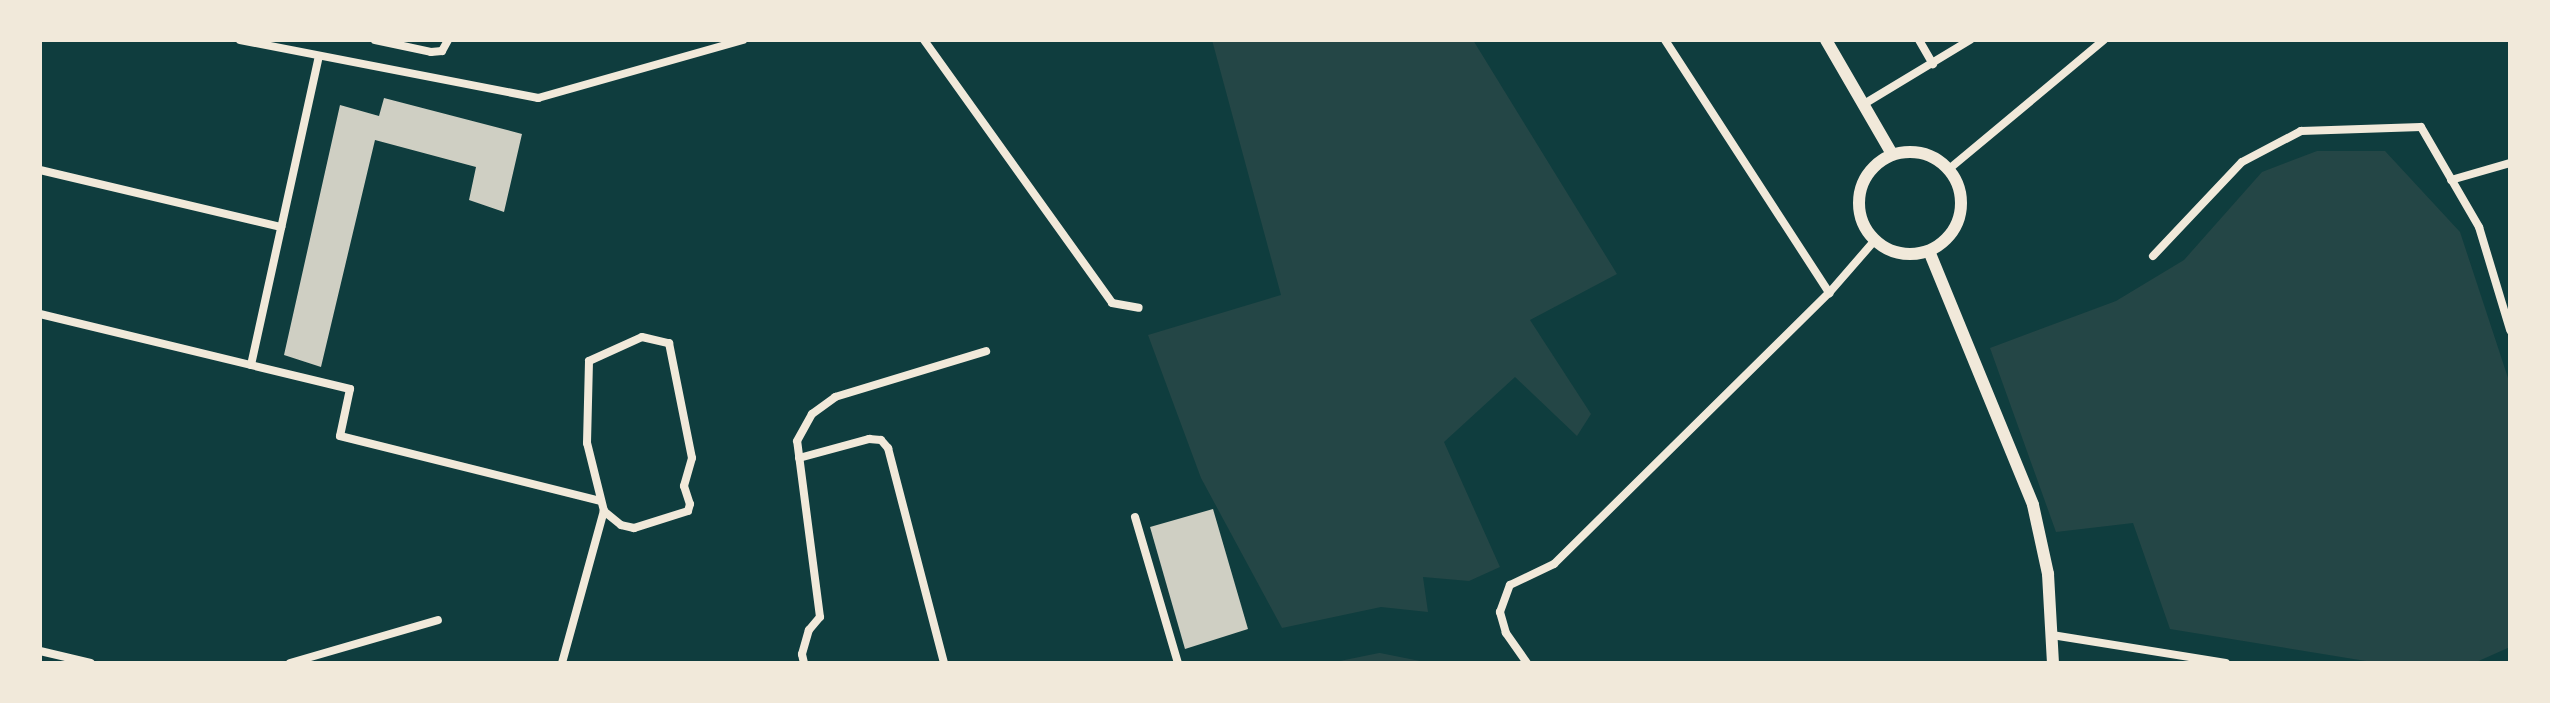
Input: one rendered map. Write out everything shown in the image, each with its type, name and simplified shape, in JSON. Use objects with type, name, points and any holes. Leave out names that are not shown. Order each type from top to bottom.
[{"type":"street","points":[[245,40],[538,98],[743,40]]},
{"type":"street","points":[[375,40],[431,52],[442,51],[448,40]]},
{"type":"street","points":[[924,40],[1112,303],[1139,308]]},
{"type":"street","points":[[1665,40],[1829,293]]},
{"type":"street","points":[[1826,40],[1892,154]]},
{"type":"street","points":[[1919,40],[1933,64]]},
{"type":"street","points":[[1864,104],[1970,40]]},
{"type":"street","points":[[1949,169],[2104,40]]},
{"type":"street","points":[[251,365],[319,56]]},
{"type":"street","points":[[2153,256],[2242,162],[2301,131],[2421,127],[2479,227],[2510,330]]},
{"type":"street","points":[[1919,152],[1935,158],[1949,169],[1958,183],[1961,215],[1954,231],[1929,251],[1900,253],[1875,240],[1865,227],[1859,197],[1872,168],[1892,154],[1919,152]]},
{"type":"street","points":[[2451,180],[2510,163]]},
{"type":"street","points":[[40,170],[281,227]]},
{"type":"street","points":[[1527,663],[1506,633],[1500,612],[1510,585],[1554,564],[1829,293],[1875,240]]},
{"type":"street","points":[[1929,251],[2033,505],[2048,574],[2053,663]]},
{"type":"street","points":[[40,314],[350,389],[340,436],[603,506],[621,525],[634,528],[688,511],[690,504],[684,486],[692,458],[669,343],[642,337],[589,361],[587,443],[603,506],[562,663]]},
{"type":"street","points":[[804,663],[802,654],[809,630],[820,617],[797,441],[812,414],[835,397],[986,351]]},
{"type":"street","points":[[799,458],[869,439],[881,440],[888,448],[944,663]]},
{"type":"street","points":[[1135,517],[1178,663]]},
{"type":"street","points":[[290,663],[438,620]]},
{"type":"street","points":[[2052,635],[2226,663]]},
{"type":"street","points":[[40,651],[91,663]]},
{"type":"shaded area","points":[[1212,40],[1473,40],[1617,274],[1530,320],[1591,414],[1577,436],[1515,377],[1444,442],[1500,567],[1469,581],[1423,577],[1428,612],[1381,607],[1282,628],[1201,478],[1148,335],[1281,295]]},
{"type":"shaded area","points":[[2317,151],[2385,151],[2460,232],[2510,384],[2510,647],[2474,663],[2378,663],[2170,629],[2133,523],[2056,532],[1990,348],[2116,301],[2184,260],[2262,172]]},
{"type":"shaded area","points":[[1380,653],[1430,663],[1330,663]]},
{"type":"building","points":[[384,98],[522,134],[504,212],[469,200],[476,167],[375,140],[321,367],[284,355],[340,105],[379,116]]},
{"type":"building","points":[[1213,509],[1248,629],[1185,649],[1150,527]]}]
